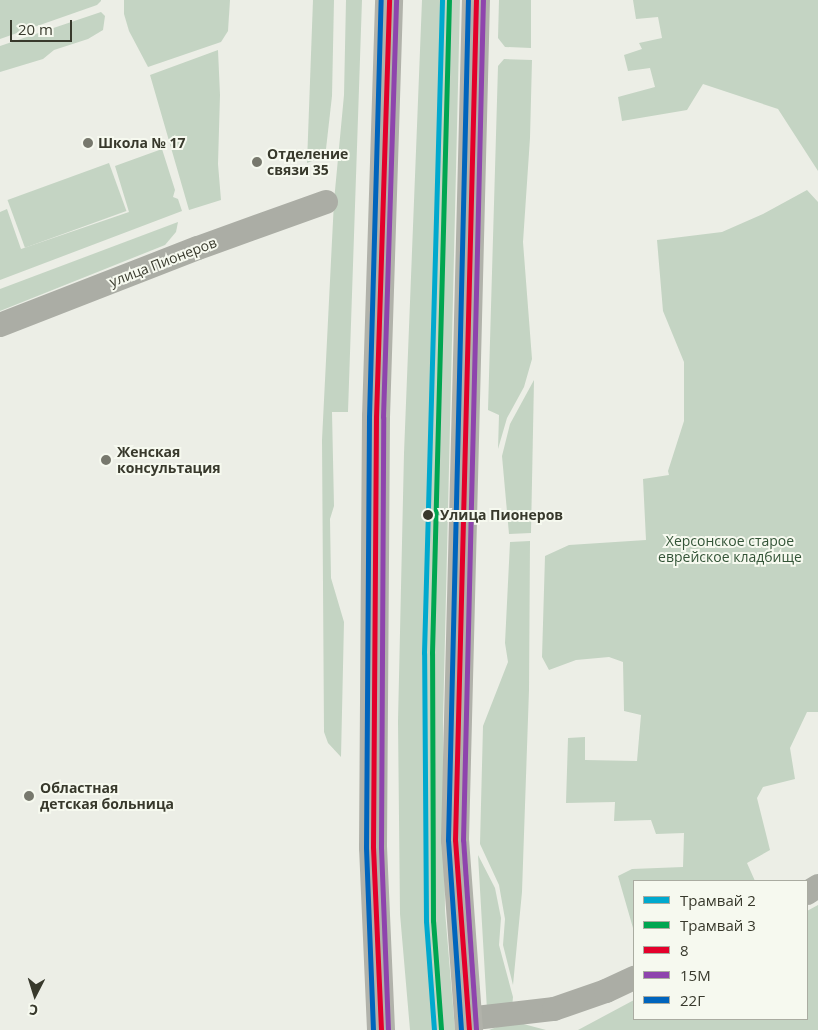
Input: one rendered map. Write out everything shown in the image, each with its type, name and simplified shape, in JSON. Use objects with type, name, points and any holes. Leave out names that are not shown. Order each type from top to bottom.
[{"type":"main road","points":[[381,1030],[373,848],[376,417],[389,0]]},
{"type":"main road","points":[[468,1024],[455,840],[476,0]]},
{"type":"main road","points":[[375,1030],[377,973]]},
{"type":"street","name":"улица Пионеров","points":[[0,325],[198,248],[326,202]]},
{"type":"street","points":[[468,1024],[554,1008],[606,991],[633,978]]},
{"type":"green space","points":[[0,0],[101,1],[97,5],[0,39]]},
{"type":"green space","points":[[124,0],[230,0],[228,31],[221,42],[148,67],[129,31],[124,14]]},
{"type":"green space","points":[[313,0],[334,0],[332,96],[326,149],[320,158],[307,163]]},
{"type":"green space","points":[[346,0],[362,0],[348,412],[332,412],[334,506],[330,519],[331,578],[344,622],[341,757],[328,743],[324,732],[322,440],[334,201],[344,95]]},
{"type":"green space","points":[[422,0],[460,0],[443,722],[445,911],[455,1030],[410,1030],[400,914],[398,722],[404,453]]},
{"type":"green space","points":[[499,0],[531,0],[531,48],[505,47],[498,38]]},
{"type":"green space","points":[[633,0],[818,0],[818,171],[778,109],[703,84],[687,110],[622,121],[618,97],[655,87],[650,68],[628,71],[624,55],[642,49],[639,43],[662,38],[658,17],[636,19]]},
{"type":"green space","points":[[101,12],[105,16],[103,30],[88,39],[54,50],[43,59],[0,72],[0,46]]},
{"type":"green space","points":[[218,50],[220,95],[218,164],[221,200],[189,210],[150,75]]},
{"type":"green space","points":[[504,59],[532,60],[530,138],[523,242],[532,359],[524,387],[507,418],[498,449],[499,415],[488,410],[498,66]]},
{"type":"green space","points":[[162,149],[175,190],[173,197],[178,199],[182,211],[0,280],[0,212],[7,209],[21,249],[129,212],[115,166]]},
{"type":"green space","points":[[109,163],[126,211],[25,248],[8,200]]},
{"type":"green space","name":"Херсонское старое еврейское кладбище","points":[[807,190],[818,202],[818,712],[807,712],[790,748],[795,779],[763,787],[757,798],[770,850],[747,863],[755,880],[633,880],[633,928],[618,876],[632,869],[683,867],[684,833],[656,834],[651,820],[614,821],[615,802],[566,803],[568,738],[585,737],[585,760],[637,761],[641,715],[624,711],[623,662],[609,657],[576,660],[549,670],[542,657],[545,556],[569,545],[646,540],[643,479],[669,475],[668,471],[684,421],[684,362],[663,311],[657,240],[722,232],[763,214]]},
{"type":"green space","points":[[178,222],[176,232],[165,245],[0,311],[0,289]]},
{"type":"green space","points":[[534,380],[531,533],[509,534],[502,456],[510,424]]},
{"type":"green space","points":[[530,541],[529,690],[522,892],[513,985],[503,945],[505,919],[499,885],[480,844],[483,726],[508,662],[505,643],[510,542]]},
{"type":"green space","points":[[478,855],[495,888],[501,918],[499,945],[513,997],[512,1008],[487,1010]]},
{"type":"green space","points":[[818,905],[818,1030],[578,1030],[633,1001],[633,1020],[808,1020],[808,910]]},
{"type":"green space","points":[[512,1021],[546,1030],[489,1030]]},
{"type":"tram line","name":"2","points":[[434,1030],[426,921],[424,653],[442,0]]},
{"type":"tram line","name":"3","points":[[441,1029],[433,921],[432,653],[449,0]]},
{"type":"transit line","name":"22Г","points":[[373,1030],[366,847],[369,417],[381,0]]},
{"type":"transit line","name":"8","points":[[381,1030],[373,847],[376,417],[389,0]]},
{"type":"transit line","name":"15М","points":[[388,1030],[381,847],[383,417],[396,0]]},
{"type":"transit line","name":"22Г","points":[[461,1030],[448,840],[468,0]]},
{"type":"transit line","name":"8","points":[[469,1030],[455,840],[476,0]]},
{"type":"transit line","name":"15М","points":[[476,1029],[463,840],[483,0]]},
{"type":"place","name":"Школа № 17","points":[[88,143]]},
{"type":"place","name":"Отделение связи 35","points":[[257,162]]},
{"type":"place","name":"Женская консультация","points":[[106,460]]},
{"type":"place","name":"Улица Пионеров","points":[[428,515]]},
{"type":"place","name":"Областная детская больница","points":[[29,796]]}]
